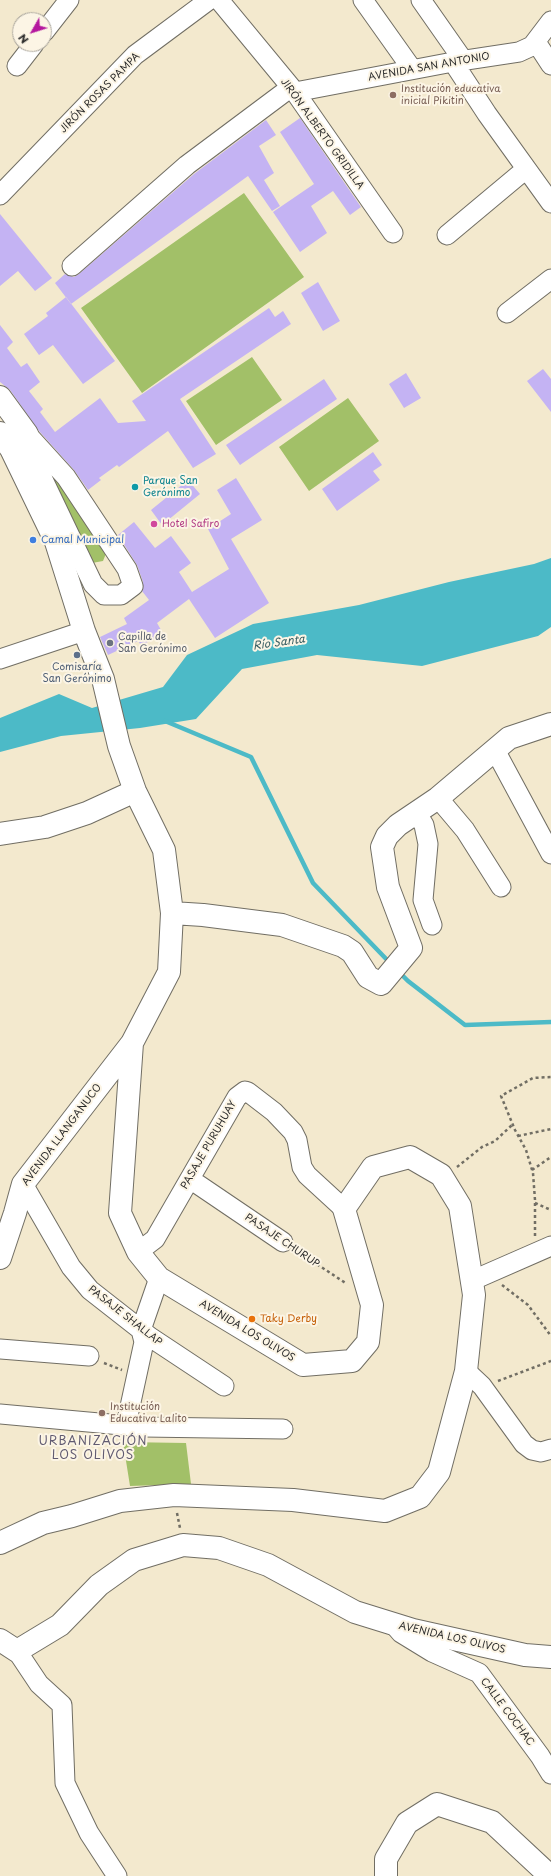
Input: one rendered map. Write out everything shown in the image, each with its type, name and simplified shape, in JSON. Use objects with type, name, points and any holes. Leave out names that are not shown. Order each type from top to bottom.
[{"type":"main road","name":"AVENIDA LOS OLIVOS","points":[[0,397],[56,542],[84,631],[103,679],[119,746],[135,791],[164,850],[172,913],[169,972],[132,1043],[120,1213],[138,1252],[159,1278],[304,1365],[352,1361],[368,1342],[372,1305],[344,1210]]},
{"type":"main road","points":[[172,913],[204,915],[282,925],[343,946],[352,952],[368,977],[381,984],[411,948],[388,887],[382,847],[387,836],[398,825],[438,798],[510,738],[551,724]]},
{"type":"main road","points":[[0,834],[45,827],[87,812],[135,791]]},
{"type":"main road","name":"AVENIDA LLANGANUCO","points":[[0,1258],[23,1184],[132,1043]]},
{"type":"main road","points":[[0,1543],[43,1523],[72,1516],[120,1501],[174,1495],[293,1500],[385,1510],[420,1497],[439,1472],[466,1371],[474,1295],[460,1206],[441,1175],[410,1157],[374,1167],[344,1210]]},
{"type":"main road","name":"AVENIDA LOS OLIVOS","points":[[8,1646],[60,1625],[99,1585],[134,1560],[183,1545],[219,1548],[268,1565],[355,1612],[412,1630],[525,1655],[551,1657]]},
{"type":"main road","points":[[386,1876],[386,1859],[407,1823],[437,1804],[492,1822],[550,1876]]},
{"type":"street","points":[[52,22],[69,0]]},
{"type":"street","name":"JIRÓN ROSAS PAMPA","points":[[3,186],[135,55],[209,0]]},
{"type":"street","name":"JIRÓN ALBERTO GRIDILLA","points":[[218,0],[292,90],[393,233]]},
{"type":"street","points":[[363,0],[412,69]]},
{"type":"street","points":[[421,0],[526,169],[551,203]]},
{"type":"street","name":"AVENIDA SAN ANTONIO","points":[[292,90],[519,52],[526,50],[536,42],[551,21]]},
{"type":"street","points":[[536,42],[551,65]]},
{"type":"street","points":[[17,66],[28,52]]},
{"type":"street","points":[[72,266],[187,165],[292,90]]},
{"type":"street","points":[[447,235],[526,169]]},
{"type":"street","points":[[507,313],[551,279]]},
{"type":"street","points":[[15,439],[66,477],[127,569],[133,586],[121,595],[104,595],[93,584],[39,471],[15,439]]},
{"type":"street","points":[[0,659],[84,631]]},
{"type":"street","points":[[496,750],[551,854]]},
{"type":"street","points":[[438,798],[465,830],[501,887]]},
{"type":"street","points":[[416,812],[424,826],[428,844],[423,900],[432,925]]},
{"type":"street","name":"PASAJE PURUHUAY","points":[[138,1252],[155,1239],[237,1097],[248,1092],[274,1112],[293,1132],[297,1140],[302,1167],[307,1175],[344,1210]]},
{"type":"street","name":"PASAJE CHURUP","points":[[190,1180],[283,1242]]},
{"type":"street","name":"PASAJE SHALLAP","points":[[23,1184],[72,1267],[90,1290],[141,1330],[224,1386]]},
{"type":"street","points":[[471,1281],[544,1249]]},
{"type":"street","points":[[126,1425],[144,1342],[141,1330],[159,1278]]},
{"type":"street","points":[[0,1349],[89,1356]]},
{"type":"street","points":[[466,1371],[482,1386],[524,1444],[532,1450],[541,1452],[551,1449]]},
{"type":"street","points":[[0,1414],[126,1425],[188,1428],[283,1429]]},
{"type":"street","name":"CALLE COCHAC","points":[[393,1624],[401,1633],[432,1652],[479,1673],[540,1756],[551,1774]]},
{"type":"street","points":[[8,1646],[39,1684],[62,1705],[65,1783],[89,1833],[117,1876]]},
{"type":"path","points":[[544,1249],[535,1204],[532,1170],[526,1150],[512,1125],[501,1096],[533,1078],[551,1077]]},
{"type":"path","points":[[441,1175],[452,1170],[482,1147],[495,1141],[512,1125]]},
{"type":"path","points":[[518,1136],[551,1129]]},
{"type":"path","points":[[532,1170],[551,1156]]},
{"type":"path","points":[[535,1204],[551,1210]]},
{"type":"path","name":"PASAJE CHURUP","points":[[283,1242],[351,1288]]},
{"type":"path","points":[[492,1272],[505,1288],[528,1305],[551,1336]]},
{"type":"path","points":[[89,1356],[137,1376]]},
{"type":"path","points":[[482,1386],[551,1361]]},
{"type":"path","points":[[174,1495],[183,1545]]},
{"type":"green space","points":[[244,193],[304,277],[142,393],[81,308]]},
{"type":"green space","points":[[252,357],[282,400],[216,445],[186,401]]},
{"type":"green space","points":[[348,398],[379,441],[309,491],[279,447]]},
{"type":"green space","points":[[44,461],[107,551],[103,561],[92,563]]},
{"type":"green space","points":[[123,1442],[186,1443],[191,1484],[130,1486]]},
{"type":"water","name":"Río Santa","points":[[551,558],[551,627],[538,636],[422,666],[317,655],[242,669],[196,719],[140,728],[61,736],[0,752],[0,718],[59,694],[92,708],[163,687],[187,655],[253,624],[359,605],[449,582],[534,564]]},
{"type":"building","points":[[300,118],[361,207],[350,215],[333,191],[311,206],[327,233],[300,252],[273,212],[314,184],[280,132]]},
{"type":"building","points":[[266,120],[276,135],[259,146],[274,173],[264,180],[280,206],[272,211],[248,176],[71,304],[55,283],[65,274],[74,277],[79,274],[194,174]]},
{"type":"building","points":[[0,214],[52,278],[35,291],[18,271],[0,286]]},
{"type":"building","points":[[318,282],[340,321],[323,331],[301,293]]},
{"type":"building","points":[[66,297],[115,361],[83,384],[53,345],[39,355],[24,334],[48,316],[46,313]]},
{"type":"building","points":[[269,308],[275,317],[283,311],[291,324],[180,399],[216,454],[193,468],[168,431],[119,467],[117,465],[99,478],[101,480],[88,490],[74,470],[39,431],[10,390],[0,382],[0,325],[13,342],[7,348],[21,367],[27,363],[40,382],[29,391],[43,409],[40,412],[55,432],[100,398],[118,423],[146,421],[132,401]]},
{"type":"building","points":[[543,369],[551,379],[551,412],[527,381]]},
{"type":"building","points":[[406,373],[421,398],[404,408],[389,384]]},
{"type":"building","points":[[324,379],[337,399],[240,465],[226,445]]},
{"type":"building","points":[[373,452],[382,465],[373,471],[380,480],[337,511],[322,489]]},
{"type":"building","points":[[236,478],[262,520],[231,539],[269,603],[215,638],[189,599],[157,623],[164,635],[141,645],[138,641],[108,655],[100,637],[127,624],[124,618],[149,600],[142,591],[143,582],[137,565],[118,535],[134,522],[155,548],[171,536],[191,563],[179,572],[192,592],[229,569],[208,529],[231,514],[217,490]]},
{"type":"building","points":[[188,480],[200,494],[162,525],[151,510]]},
{"type":"waterway","points":[[165,721],[251,757],[313,883],[391,964]]},
{"type":"waterway","points":[[399,972],[408,981],[465,1025],[551,1022]]},
{"type":"place","name":"Institución educativa inicial Pikitin","points":[[393,95]]},
{"type":"place","name":"Parque San Gerónimo","points":[[135,487]]},
{"type":"place","name":"Hotel Safiro","points":[[154,524]]},
{"type":"place","name":"Camal Municipal","points":[[33,540]]},
{"type":"place","name":"Capilla de San Gerónimo","points":[[110,643]]},
{"type":"place","name":"Comisaría San Gerónimo","points":[[77,655]]},
{"type":"place","name":"Taky Derby","points":[[252,1319]]},
{"type":"place","name":"Institución Educativa Lalito","points":[[102,1413]]},
{"type":"district","name":"URBANIZACIÓN LOS OLIVOS","points":[[93,1449]]}]
